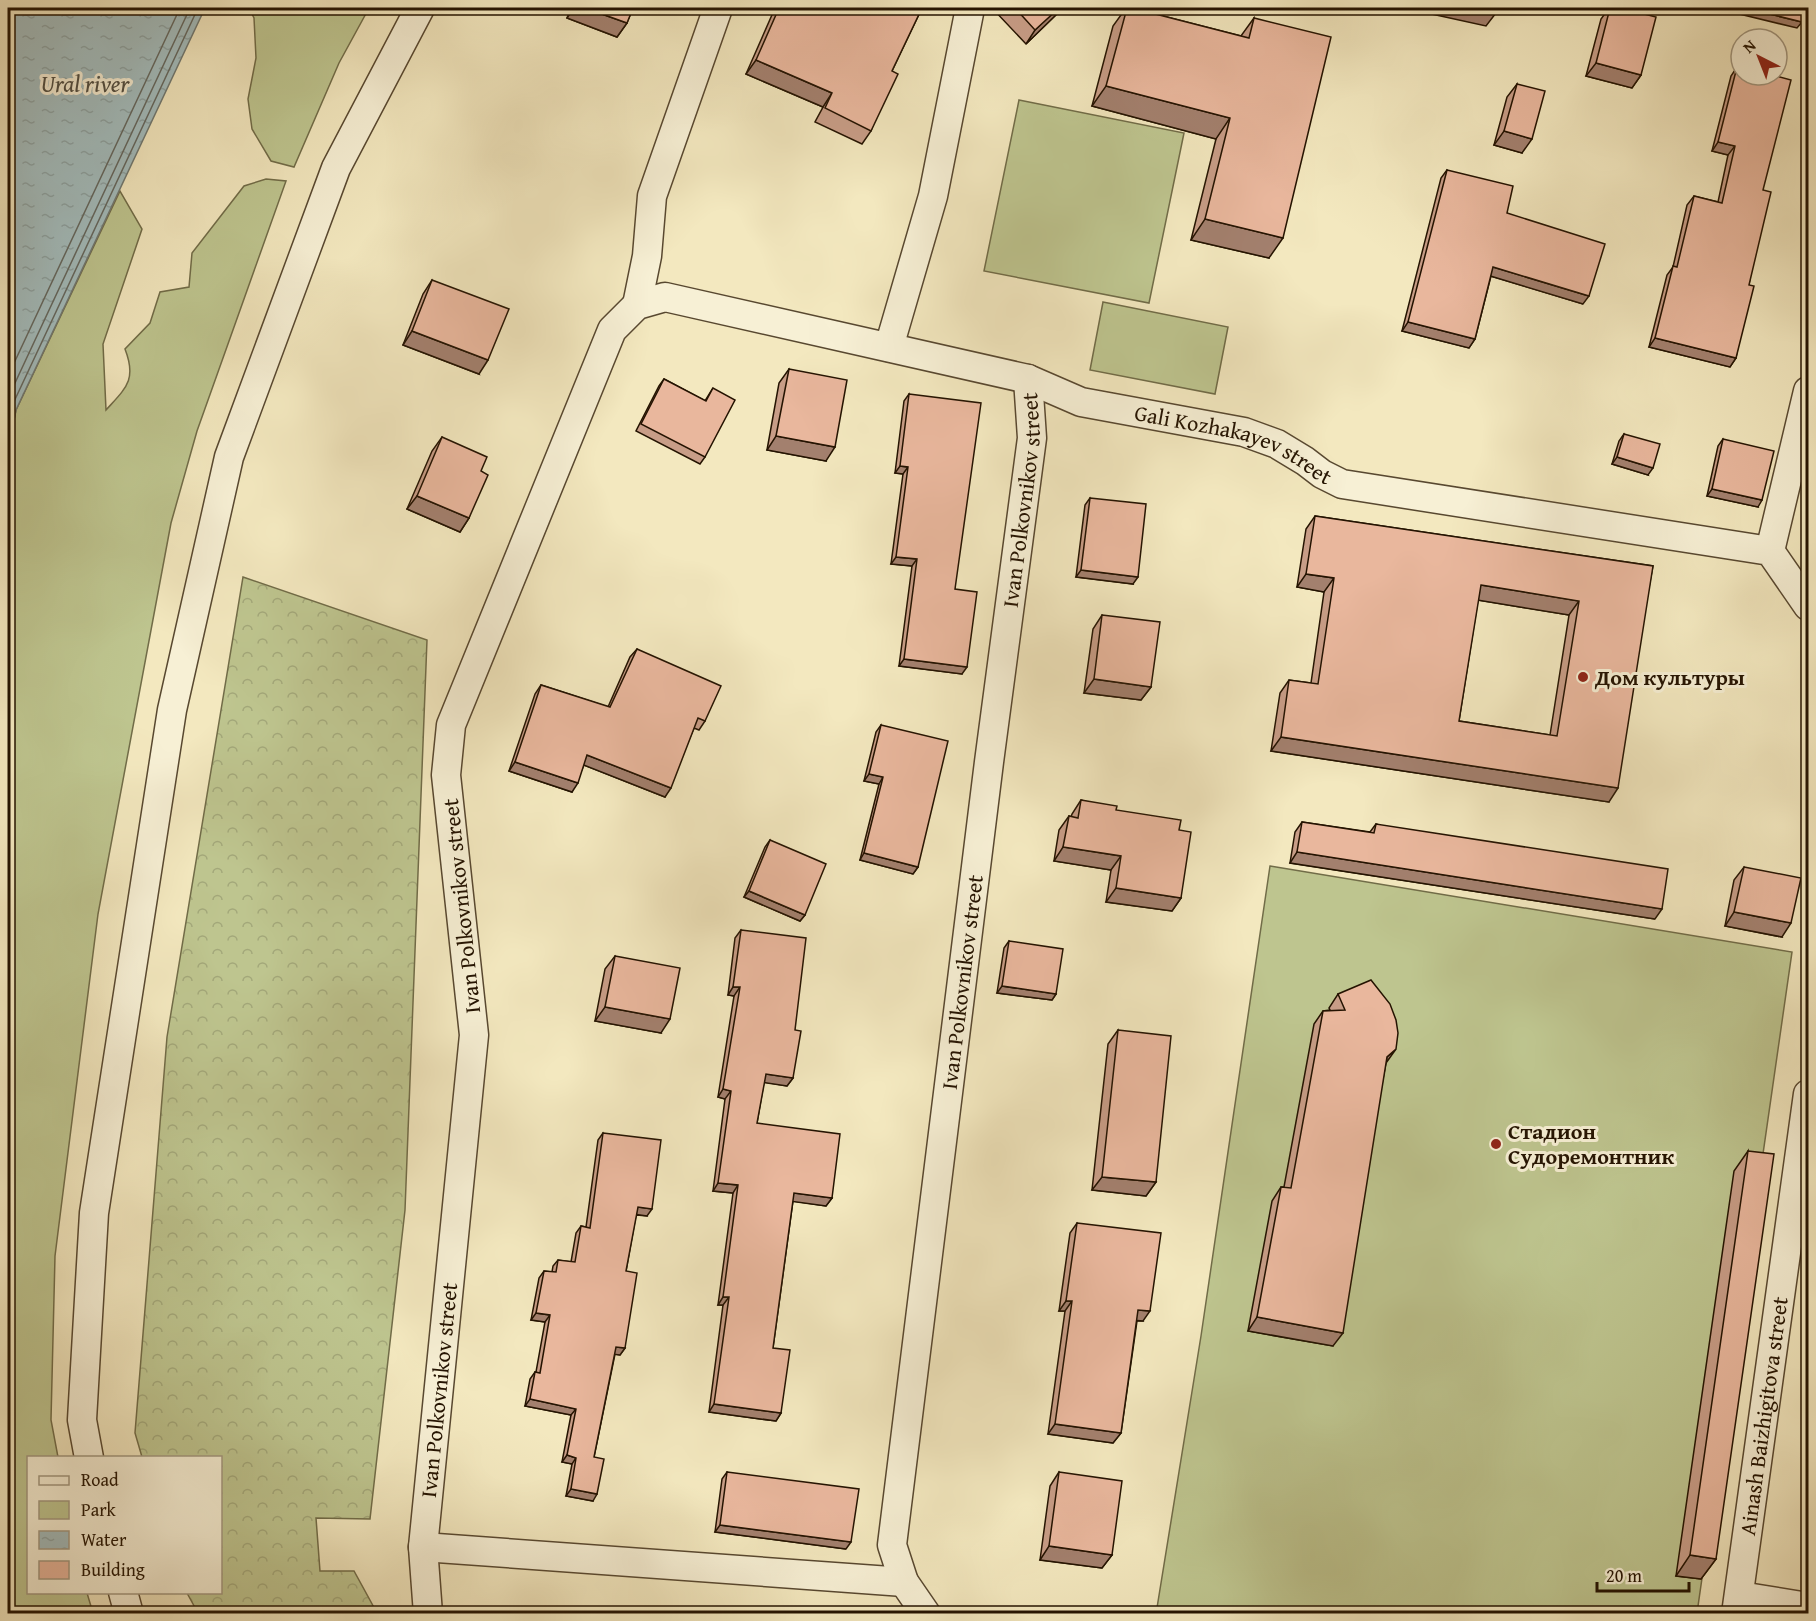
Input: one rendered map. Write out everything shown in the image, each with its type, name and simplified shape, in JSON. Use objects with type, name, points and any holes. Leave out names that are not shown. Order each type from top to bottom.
[{"type":"street","points":[[89,1456],[82,1420],[94,1213],[172,710],[227,468],[336,168],[420,8]]},
{"type":"street","points":[[637,304],[647,256],[652,196],[718,8]]},
{"type":"street","points":[[889,347],[933,196],[970,8]]},
{"type":"street","name":"Gali Kozhakayev street","points":[[637,304],[664,297],[1028,379],[1081,402],[1244,432],[1277,444],[1305,460],[1322,474],[1342,484],[1770,551]]},
{"type":"street","name":"Ivan Polkovnikov street","points":[[428,1614],[423,1547],[474,1035],[446,775],[451,725],[612,330],[637,304]]},
{"type":"street","name":"Ivan Polkovnikov street","points":[[926,1614],[904,1582],[892,1545],[990,751],[1032,438],[1028,379]]},
{"type":"street","points":[[1809,391],[1770,551],[1809,606]]},
{"type":"street","name":"Ainash Baizhigitova street","points":[[1809,1094],[1738,1605],[1809,1607]]},
{"type":"street","points":[[423,1547],[904,1582]]},
{"type":"street","points":[[123,1594],[129,1614]]},
{"type":"green space","points":[[249,8],[369,8],[339,63],[294,167],[271,161],[252,129],[248,99],[256,58],[254,18]]},
{"type":"green space","points":[[1019,100],[1184,133],[1149,303],[984,271]]},
{"type":"green space","points":[[266,179],[286,181],[197,431],[171,523],[98,914],[55,1256],[51,1420],[58,1456],[27,1456],[27,1594],[87,1594],[93,1613],[8,1614],[8,449],[16,410],[120,191],[142,229],[103,344],[106,410],[128,383],[130,369],[125,349],[150,323],[160,292],[189,287],[192,253],[244,186]]},
{"type":"green space","points":[[1103,302],[1228,327],[1215,394],[1090,370]]},
{"type":"green space","points":[[243,577],[427,640],[405,1210],[370,1519],[316,1518],[320,1571],[354,1571],[377,1613],[198,1613],[188,1594],[222,1594],[222,1456],[142,1456],[135,1433],[167,1037]]},
{"type":"green space","name":"Стадион Судоремонтник","points":[[1270,866],[1792,952],[1697,1613],[1156,1614],[1201,1336]]},
{"type":"water","name":"Ural river","points":[[8,8],[205,8],[16,410],[8,449]]},
{"type":"building","points":[[585,8],[633,8],[627,23]]},
{"type":"building","points":[[779,8],[922,8],[892,71],[898,74],[871,131],[825,108],[832,93],[756,60]]},
{"type":"building","points":[[1015,8],[1059,8],[1035,30]]},
{"type":"building","points":[[1127,8],[1249,38],[1254,18],[1331,37],[1283,238],[1205,219],[1230,118],[1106,86]]},
{"type":"building","points":[[1473,8],[1497,8],[1496,13]]},
{"type":"building","points":[[1610,8],[1621,8],[1656,17],[1641,75],[1596,63]]},
{"type":"building","points":[[1745,8],[1805,8],[1802,22]]},
{"type":"building","points":[[1789,79],[1791,80],[1763,190],[1771,192],[1749,285],[1754,286],[1736,358],[1655,338],[1673,266],[1677,267],[1694,196],[1722,203],[1735,146],[1718,142],[1732,87],[1789,87]]},
{"type":"building","points":[[1517,84],[1545,91],[1532,139],[1504,131]]},
{"type":"building","points":[[1447,170],[1513,186],[1507,213],[1605,244],[1589,296],[1493,267],[1475,339],[1408,322]]},
{"type":"building","points":[[432,280],[509,309],[488,360],[412,331]]},
{"type":"building","points":[[789,369],[847,380],[835,447],[776,436]]},
{"type":"building","points":[[664,379],[706,401],[713,388],[735,400],[705,457],[641,424]]},
{"type":"building","points":[[909,394],[981,403],[955,589],[977,592],[967,667],[904,659],[917,559],[896,557],[908,467],[900,466]]},
{"type":"building","points":[[1624,434],[1660,444],[1653,468],[1617,457]]},
{"type":"building","points":[[442,437],[487,457],[481,471],[488,475],[469,518],[417,496]]},
{"type":"building","points":[[1723,439],[1774,451],[1762,500],[1712,489]]},
{"type":"building","points":[[1090,498],[1146,504],[1138,577],[1081,570]]},
{"type":"building","points":[[1315,516],[1653,566],[1618,788],[1281,737],[1289,680],[1318,684],[1334,578],[1306,574]],"holes":[[[1481,585],[1579,601],[1557,736],[1459,721]]]},
{"type":"building","points":[[1102,615],[1160,622],[1151,687],[1094,679]]},
{"type":"building","points":[[637,649],[721,686],[705,721],[698,718],[671,788],[587,755],[578,783],[515,762],[541,685],[610,707]]},
{"type":"building","points":[[881,725],[948,741],[918,867],[864,853],[883,777],[869,774]]},
{"type":"building","points":[[1081,800],[1117,806],[1116,810],[1181,820],[1179,830],[1191,832],[1181,898],[1116,888],[1121,856],[1063,847],[1069,816],[1078,818]]},
{"type":"building","points":[[1302,822],[1374,833],[1376,824],[1668,869],[1662,909],[1297,852]]},
{"type":"building","points":[[770,840],[826,864],[805,915],[749,891]]},
{"type":"building","points":[[1744,867],[1801,878],[1791,923],[1734,912]]},
{"type":"building","points":[[741,930],[806,938],[795,1030],[801,1031],[793,1078],[766,1074],[757,1123],[840,1134],[832,1198],[794,1193],[773,1348],[790,1350],[781,1413],[714,1404],[729,1297],[723,1297],[738,1185],[718,1183],[731,1091],[723,1089],[740,987],[733,987]]},
{"type":"building","points":[[1009,941],[1063,949],[1056,994],[1002,986]]},
{"type":"building","points":[[615,956],[680,968],[670,1019],[605,1007]]},
{"type":"building","points":[[1371,980],[1390,1004],[1398,1033],[1396,1049],[1387,1057],[1343,1333],[1257,1317],[1281,1187],[1291,1188],[1323,1011],[1345,1010],[1338,994]]},
{"type":"building","points":[[1118,1030],[1171,1036],[1156,1182],[1102,1177]]},
{"type":"building","points":[[603,1133],[661,1140],[652,1209],[638,1207],[626,1271],[637,1273],[625,1348],[616,1347],[594,1457],[604,1459],[597,1494],[571,1489],[576,1458],[567,1455],[576,1409],[530,1399],[535,1372],[540,1373],[550,1315],[536,1313],[544,1271],[556,1272],[558,1260],[575,1262],[581,1226],[590,1228]]},
{"type":"building","points":[[1748,1151],[1774,1154],[1716,1559],[1690,1555]]},
{"type":"building","points":[[1077,1223],[1161,1233],[1150,1311],[1138,1310],[1121,1433],[1055,1424],[1072,1301],[1066,1301]]},
{"type":"building","points":[[727,1472],[859,1489],[851,1542],[720,1525]]},
{"type":"building","points":[[1059,1472],[1122,1481],[1112,1555],[1049,1546]]},
{"type":"place","name":"Дом культуры","points":[[1583,677]]},
{"type":"place","name":"Стадион Судоремонтник","points":[[1496,1144]]}]
